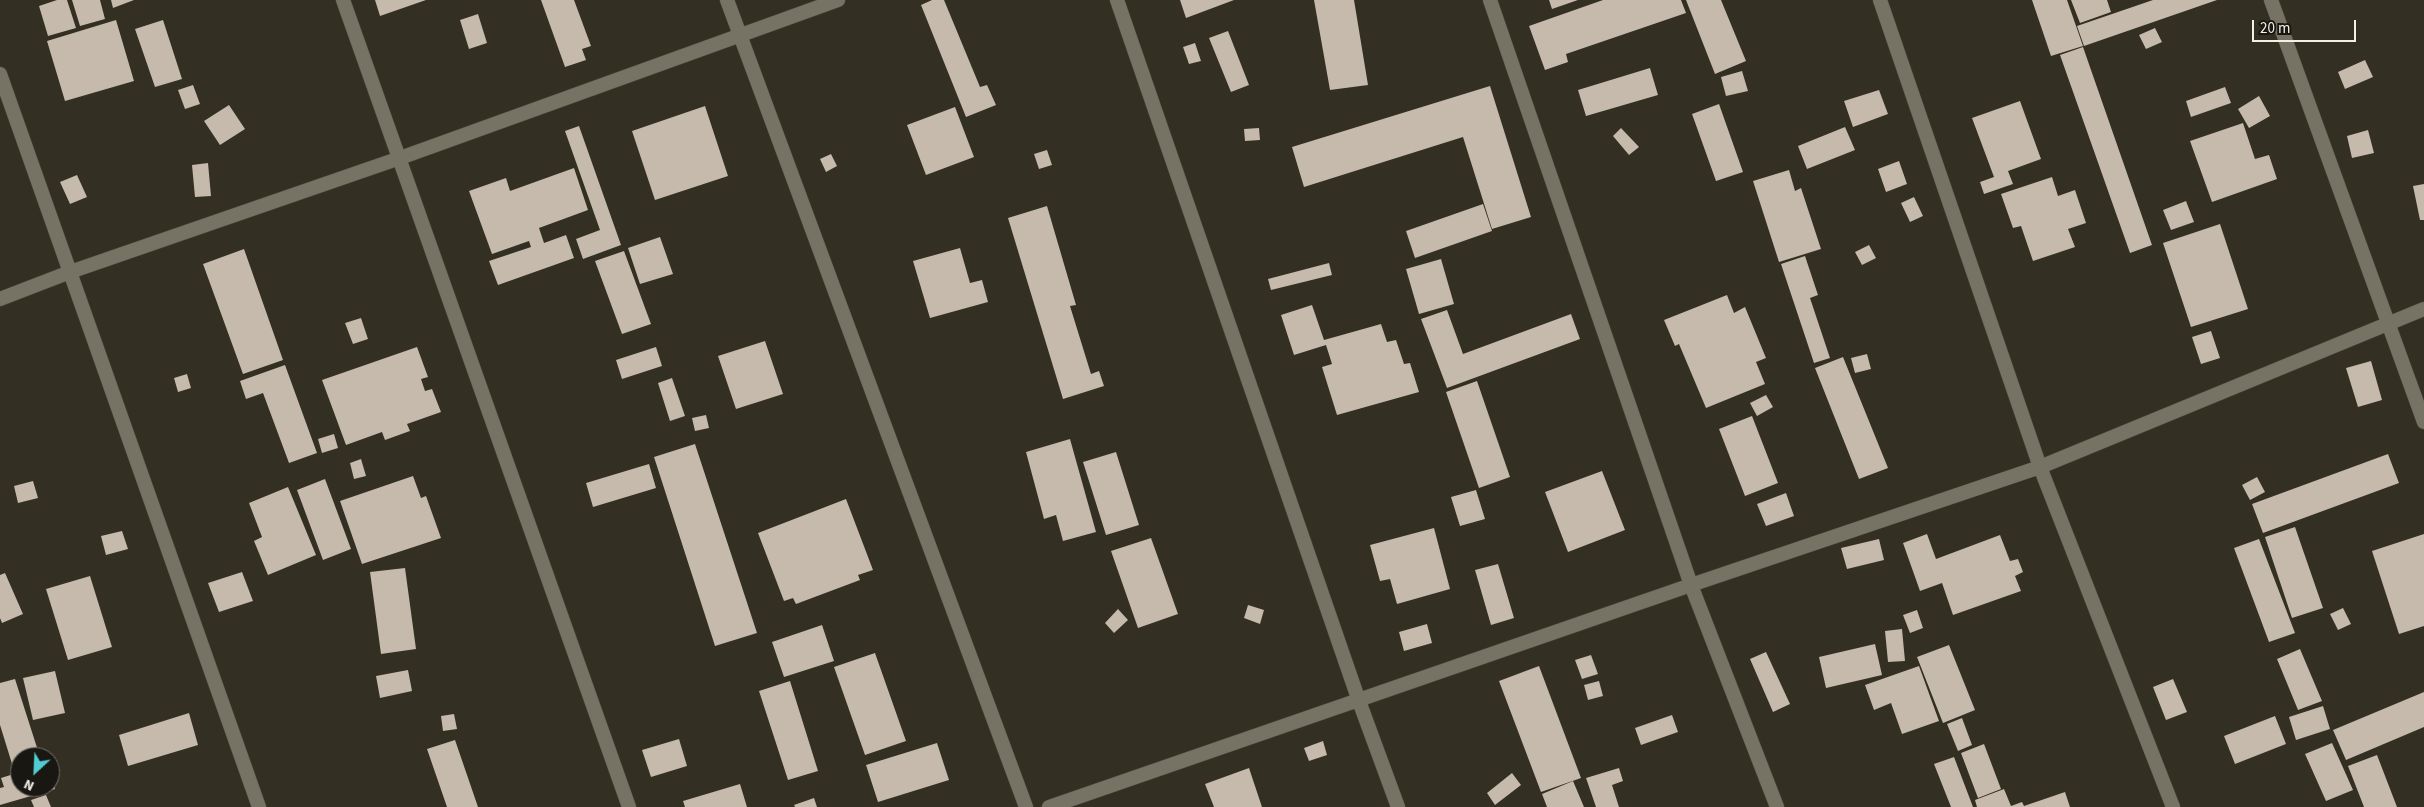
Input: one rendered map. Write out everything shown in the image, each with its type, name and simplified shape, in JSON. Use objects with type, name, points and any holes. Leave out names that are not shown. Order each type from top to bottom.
[{"type":"street","points":[[343,0],[629,807]]},
{"type":"street","points":[[727,0],[1026,807]]},
{"type":"street","points":[[0,299],[70,272],[400,158],[838,0]]},
{"type":"street","points":[[1117,0],[1359,701],[1398,807]]},
{"type":"street","points":[[1490,0],[1691,585],[1777,807]]},
{"type":"street","points":[[1880,0],[2040,468],[2172,807]]},
{"type":"street","points":[[2271,0],[2424,422]]},
{"type":"street","points":[[0,74],[259,807]]},
{"type":"street","points":[[1049,807],[1691,585],[2040,468],[2424,309]]},
{"type":"building","points":[[57,0],[67,0],[76,28],[48,36],[39,6]]},
{"type":"building","points":[[72,0],[100,0],[105,19],[80,26]]},
{"type":"building","points":[[111,0],[134,0],[113,8]]},
{"type":"building","points":[[375,0],[426,0],[380,16]]},
{"type":"building","points":[[541,0],[574,0],[591,46],[582,49],[586,60],[565,67]]},
{"type":"building","points":[[932,0],[944,0],[980,87],[987,85],[996,105],[966,117],[921,5]]},
{"type":"building","points":[[1180,0],[1234,0],[1186,18]]},
{"type":"building","points":[[1314,0],[1354,0],[1368,85],[1330,90]]},
{"type":"building","points":[[1549,0],[1578,0],[1552,9]]},
{"type":"building","points":[[1603,0],[1681,0],[1686,13],[1566,54],[1568,62],[1545,70],[1529,26]]},
{"type":"building","points":[[1686,0],[1721,0],[1746,61],[1715,74]]},
{"type":"building","points":[[2032,0],[2067,0],[2083,46],[2051,56]]},
{"type":"building","points":[[2071,0],[2107,0],[2111,12],[2080,23]]},
{"type":"building","points":[[2153,0],[2217,0],[2084,46],[2077,26]]},
{"type":"building","points":[[478,14],[487,43],[469,49],[460,20]]},
{"type":"building","points":[[116,20],[134,81],[65,101],[47,41]]},
{"type":"building","points":[[163,20],[182,79],[155,87],[135,29]]},
{"type":"building","points":[[2155,28],[2162,42],[2146,49],[2139,35]]},
{"type":"building","points":[[1228,31],[1249,85],[1231,92],[1209,38]]},
{"type":"building","points":[[1195,43],[1201,61],[1189,64],[1183,47]]},
{"type":"building","points":[[2083,47],[2152,245],[2130,253],[2060,55]]},
{"type":"building","points":[[2365,60],[2373,77],[2345,89],[2338,72]]},
{"type":"building","points":[[1650,68],[1658,95],[1586,116],[1578,90]]},
{"type":"building","points":[[1742,71],[1748,91],[1726,96],[1721,77]]},
{"type":"building","points":[[193,85],[200,104],[185,109],[178,90]]},
{"type":"building","points":[[1490,86],[1531,217],[1492,229],[1463,137],[1304,187],[1292,147]]},
{"type":"building","points":[[2225,87],[2231,103],[2191,117],[2186,101]]},
{"type":"building","points":[[1879,90],[1888,114],[1853,127],[1844,101]]},
{"type":"building","points":[[2259,96],[2270,116],[2249,128],[2238,109]]},
{"type":"building","points":[[2020,101],[2041,159],[2008,171],[2013,184],[1984,194],[1980,182],[1994,177],[1972,118]]},
{"type":"building","points":[[1719,104],[1743,172],[1716,181],[1692,114]]},
{"type":"building","points":[[229,105],[245,129],[220,145],[204,121]]},
{"type":"building","points":[[705,106],[728,176],[655,200],[632,131]]},
{"type":"building","points":[[955,107],[974,157],[926,175],[907,125]]},
{"type":"building","points":[[2243,123],[2255,159],[2269,155],[2277,179],[2212,202],[2190,141]]},
{"type":"building","points":[[579,126],[621,245],[583,259],[576,239],[600,230],[565,131]]},
{"type":"building","points":[[1845,127],[1855,150],[1807,169],[1798,146]]},
{"type":"building","points":[[1259,128],[1260,140],[1245,141],[1244,129]]},
{"type":"building","points":[[1621,128],[1639,147],[1629,155],[1613,136]]},
{"type":"building","points":[[2368,130],[2374,153],[2352,158],[2347,136]]},
{"type":"building","points":[[1047,150],[1052,165],[1039,169],[1034,154]]},
{"type":"building","points":[[831,154],[837,166],[826,172],[820,159]]},
{"type":"building","points":[[1899,161],[1907,184],[1886,192],[1878,169]]},
{"type":"building","points":[[208,163],[211,196],[195,197],[192,165]]},
{"type":"building","points":[[574,168],[588,210],[539,228],[544,243],[566,235],[574,258],[498,285],[489,261],[531,247],[529,241],[492,254],[469,191],[506,178],[510,191]]},
{"type":"building","points":[[1789,170],[1795,191],[1801,188],[1821,249],[1779,262],[1753,181]]},
{"type":"building","points":[[77,175],[87,197],[70,204],[60,182]]},
{"type":"building","points":[[2052,177],[2058,196],[2075,190],[2086,223],[2068,229],[2075,247],[2033,261],[2021,226],[2013,228],[2001,194]]},
{"type":"building","points":[[2424,184],[2424,220],[2420,220],[2413,186]]},
{"type":"building","points":[[1914,197],[1923,216],[1910,222],[1901,203]]},
{"type":"building","points":[[2186,201],[2194,222],[2171,230],[2163,210]]},
{"type":"building","points":[[1483,204],[1492,231],[1415,258],[1406,231]]},
{"type":"building","points":[[1047,206],[1076,305],[1070,306],[1091,374],[1099,371],[1104,386],[1063,399],[1008,218]]},
{"type":"building","points":[[2220,224],[2248,309],[2191,327],[2163,243]]},
{"type":"building","points":[[660,237],[673,274],[640,284],[628,248]]},
{"type":"building","points":[[1869,245],[1876,258],[1862,265],[1855,252]]},
{"type":"building","points":[[960,248],[970,283],[982,280],[988,302],[930,318],[913,261]]},
{"type":"building","points":[[244,249],[283,360],[243,374],[203,264]]},
{"type":"building","points":[[624,251],[651,324],[622,334],[595,261]]},
{"type":"building","points":[[1805,256],[1818,295],[1810,298],[1830,358],[1814,363],[1781,264]]},
{"type":"building","points":[[1441,259],[1454,304],[1419,314],[1406,269]]},
{"type":"building","points":[[1329,263],[1332,275],[1271,290],[1268,279]]},
{"type":"building","points":[[1727,295],[1734,313],[1745,307],[1766,358],[1756,362],[1765,384],[1706,408],[1679,344],[1675,346],[1664,320]]},
{"type":"building","points":[[1312,305],[1324,340],[1381,324],[1387,342],[1396,340],[1404,364],[1410,363],[1419,392],[1337,415],[1322,367],[1332,364],[1326,345],[1294,355],[1281,315]]},
{"type":"building","points":[[1447,310],[1463,354],[1571,314],[1580,339],[1447,388],[1421,319]]},
{"type":"building","points":[[361,318],[368,339],[353,344],[345,323]]},
{"type":"building","points":[[2211,331],[2220,358],[2201,364],[2192,337]]},
{"type":"building","points":[[765,341],[783,394],[736,409],[718,356]]},
{"type":"building","points":[[417,347],[428,377],[421,379],[425,391],[432,389],[441,412],[407,424],[410,431],[385,440],[382,432],[346,445],[322,380]]},
{"type":"building","points":[[656,347],[662,366],[622,379],[616,360]]},
{"type":"building","points":[[1867,354],[1871,369],[1855,373],[1851,358]]},
{"type":"building","points":[[1843,357],[1888,468],[1859,479],[1815,368]]},
{"type":"building","points":[[2371,361],[2382,400],[2358,407],[2346,368]]},
{"type":"building","points":[[285,365],[317,453],[289,463],[263,393],[246,399],[240,381]]},
{"type":"building","points":[[187,374],[191,388],[178,392],[174,378]]},
{"type":"building","points":[[672,378],[685,416],[670,421],[658,383]]},
{"type":"building","points":[[1477,381],[1510,477],[1479,488],[1446,392]]},
{"type":"building","points":[[1766,395],[1773,407],[1757,416],[1750,403]]},
{"type":"building","points":[[706,415],[709,428],[695,431],[692,418]]},
{"type":"building","points":[[1752,416],[1778,483],[1745,496],[1719,429]]},
{"type":"building","points":[[334,434],[338,448],[322,453],[318,439]]},
{"type":"building","points":[[1070,439],[1096,532],[1063,541],[1056,515],[1044,519],[1026,452]]},
{"type":"building","points":[[695,444],[757,633],[715,646],[654,457]]},
{"type":"building","points":[[1116,452],[1139,525],[1106,535],[1083,462]]},
{"type":"building","points":[[2388,454],[2399,483],[2263,533],[2252,504]]},
{"type":"building","points":[[361,459],[366,476],[354,479],[350,463]]},
{"type":"building","points":[[649,464],[656,488],[593,507],[586,483]]},
{"type":"building","points":[[1602,471],[1625,530],[1568,552],[1545,492]]},
{"type":"building","points":[[413,476],[421,498],[426,496],[441,538],[362,564],[340,501]]},
{"type":"building","points":[[2257,477],[2265,492],[2250,500],[2242,485]]},
{"type":"building","points":[[325,479],[351,549],[323,560],[297,490]]},
{"type":"building","points":[[33,481],[38,498],[18,503],[14,486]]},
{"type":"building","points":[[288,487],[316,555],[268,575],[254,541],[262,537],[249,503]]},
{"type":"building","points":[[1476,490],[1485,519],[1460,526],[1451,497]]},
{"type":"building","points":[[1786,493],[1794,516],[1766,526],[1757,504]]},
{"type":"building","points":[[846,499],[873,570],[858,575],[860,580],[796,604],[793,598],[784,601],[758,533]]},
{"type":"building","points":[[2295,527],[2323,608],[2292,618],[2265,537]]},
{"type":"building","points":[[1434,528],[1450,589],[1397,604],[1390,579],[1380,581],[1370,545]]},
{"type":"building","points":[[122,531],[128,549],[106,555],[101,536]]},
{"type":"building","points":[[1927,534],[1936,559],[2000,535],[2010,561],[2018,559],[2023,572],[2015,576],[2021,591],[1953,615],[1942,583],[1920,591],[1903,543]]},
{"type":"building","points":[[2424,534],[2424,626],[2399,634],[2372,551]]},
{"type":"building","points":[[1151,538],[1178,614],[1138,628],[1111,551]]},
{"type":"building","points":[[1879,539],[1884,560],[1847,569],[1841,548]]},
{"type":"building","points":[[2259,539],[2295,633],[2269,642],[2234,548]]},
{"type":"building","points":[[1498,564],[1514,618],[1491,625],[1475,570]]},
{"type":"building","points":[[405,568],[416,649],[381,654],[370,572]]},
{"type":"building","points":[[242,572],[253,601],[219,612],[208,583]]},
{"type":"building","points":[[5,573],[23,614],[2,623],[0,618],[0,575]]},
{"type":"building","points":[[90,576],[112,647],[68,660],[46,589]]},
{"type":"building","points":[[1248,605],[1264,610],[1260,624],[1244,618]]},
{"type":"building","points":[[2343,608],[2351,624],[2338,630],[2330,614]]},
{"type":"building","points":[[1118,609],[1128,620],[1114,633],[1105,623]]},
{"type":"building","points":[[1917,610],[1923,628],[1910,633],[1903,615]]},
{"type":"building","points":[[1427,624],[1432,643],[1404,651],[1399,632]]},
{"type":"building","points":[[822,625],[834,661],[784,677],[772,642]]},
{"type":"building","points":[[1902,629],[1905,661],[1888,662],[1885,631]]},
{"type":"building","points":[[1875,644],[1882,675],[1826,688],[1819,657]]},
{"type":"building","points":[[1949,645],[1975,710],[1943,723],[1917,657]]},
{"type":"building","points":[[2300,649],[2322,701],[2298,710],[2277,659]]},
{"type":"building","points":[[1766,652],[1790,704],[1773,712],[1750,659]]},
{"type":"building","points":[[875,653],[906,741],[865,755],[834,667]]},
{"type":"building","points":[[1591,655],[1598,674],[1582,679],[1575,660]]},
{"type":"building","points":[[1539,666],[1581,778],[1541,792],[1499,681]]},
{"type":"building","points":[[1919,666],[1939,721],[1902,734],[1891,703],[1874,710],[1865,685]]},
{"type":"building","points":[[408,670],[412,691],[380,698],[376,676]]},
{"type":"building","points":[[55,671],[65,713],[33,720],[23,678]]},
{"type":"building","points":[[15,679],[37,747],[10,747],[10,757],[0,725],[0,683]]},
{"type":"building","points":[[2173,679],[2187,712],[2166,720],[2153,687]]},
{"type":"building","points":[[790,681],[818,771],[788,780],[759,691]]},
{"type":"building","points":[[1599,681],[1603,696],[1588,700],[1584,685]]},
{"type":"building","points":[[2424,692],[2424,727],[2346,760],[2333,730]]},
{"type":"building","points":[[2323,706],[2330,729],[2296,740],[2289,717]]},
{"type":"building","points":[[189,713],[198,745],[128,766],[119,735]]},
{"type":"building","points":[[454,714],[457,729],[443,731],[441,716]]},
{"type":"building","points":[[1672,715],[1678,732],[1641,745],[1635,728]]},
{"type":"building","points":[[2275,716],[2286,744],[2235,764],[2224,736]]},
{"type":"building","points":[[1962,718],[1972,745],[1958,751],[1947,724]]},
{"type":"building","points":[[679,739],[687,766],[651,777],[642,750]]},
{"type":"building","points":[[455,740],[478,807],[447,807],[427,749]]},
{"type":"building","points":[[1323,741],[1327,755],[1309,761],[1304,748]]},
{"type":"building","points":[[937,743],[949,780],[878,802],[866,765]]},
{"type":"building","points":[[2332,743],[2353,790],[2326,801],[2305,754]]},
{"type":"building","points":[[1984,744],[2001,789],[1978,798],[1961,753]]},
{"type":"building","points":[[2377,755],[2397,807],[2364,807],[2348,766]]},
{"type":"building","points":[[1954,757],[1973,807],[1951,807],[1934,764]]},
{"type":"building","points":[[1249,768],[1262,807],[1214,807],[1205,784]]},
{"type":"building","points":[[1619,768],[1623,781],[1612,785],[1619,807],[1596,807],[1586,778]]},
{"type":"building","points":[[1512,773],[1521,785],[1495,805],[1487,793]]},
{"type":"building","points":[[10,775],[10,797],[28,797],[0,805],[0,788],[4,787],[1,778]]},
{"type":"building","points":[[1573,781],[1584,807],[1547,807],[1542,794]]},
{"type":"building","points":[[740,784],[747,807],[685,807],[683,801]]},
{"type":"building","points":[[2004,789],[2011,806],[2022,802],[2024,806],[2065,792],[2070,807],[1977,807],[1975,800]]},
{"type":"building","points":[[47,797],[51,807],[34,807],[31,800]]},
{"type":"building","points":[[814,798],[817,807],[795,807],[794,805]]}]
